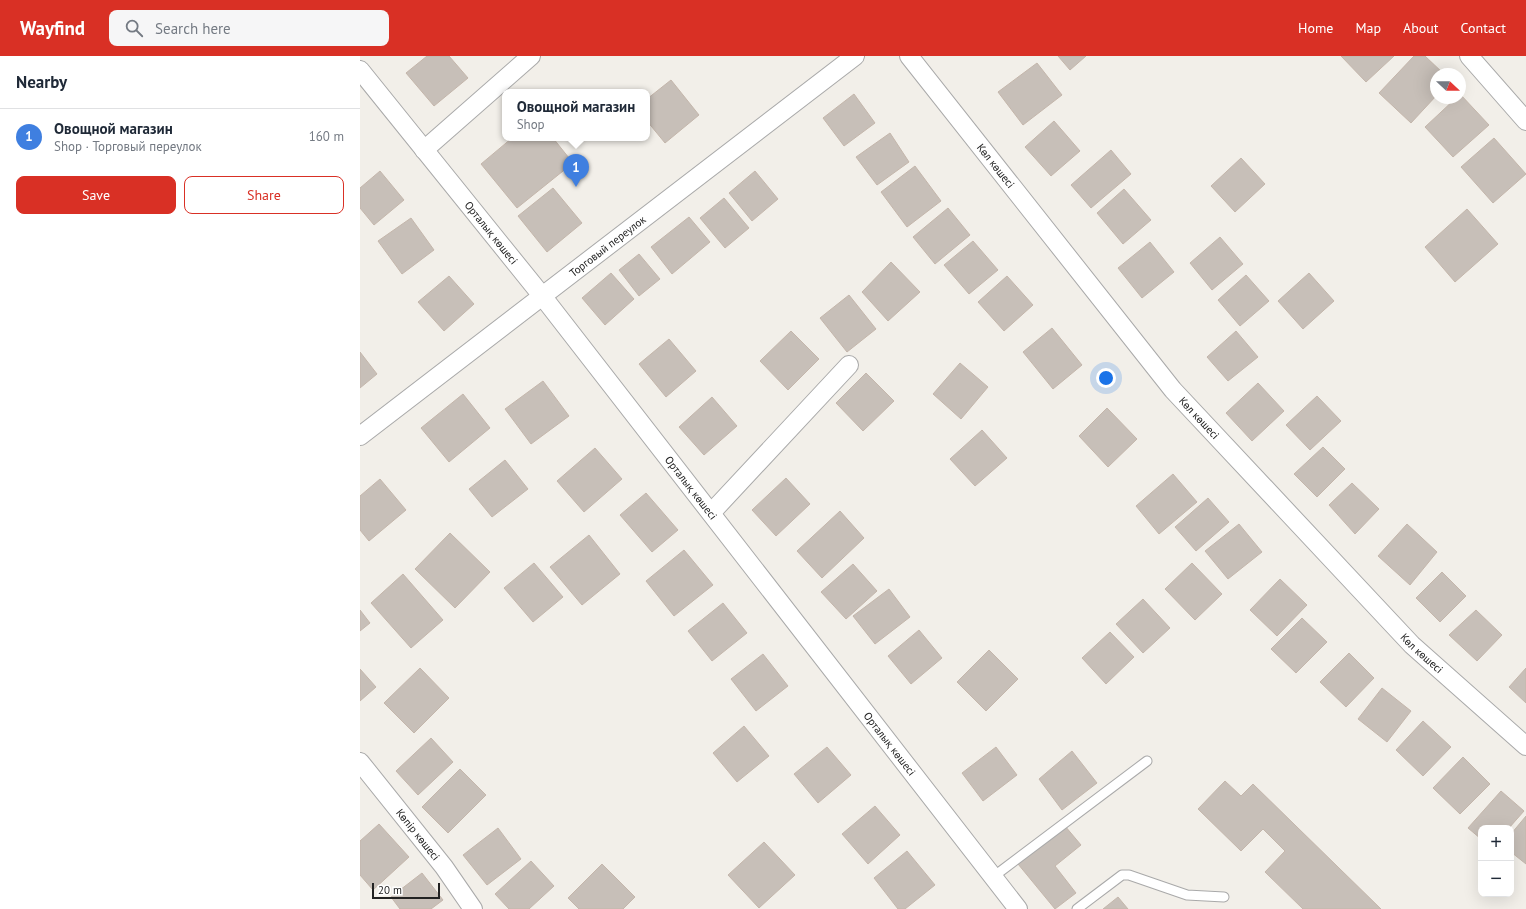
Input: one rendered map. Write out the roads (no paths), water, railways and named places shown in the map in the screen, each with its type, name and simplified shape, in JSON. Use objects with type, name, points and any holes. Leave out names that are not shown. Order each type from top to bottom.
[{"type":"street","points":[[424,150],[531,56]]},
{"type":"street","name":"Торговый переулок","points":[[362,430],[543,297],[855,56]]},
{"type":"street","name":"Көл көшесі","points":[[909,56],[1173,390],[1412,645],[1526,746]]},
{"type":"street","points":[[1469,56],[1526,121]]},
{"type":"street","name":"Орталық көшесі","points":[[360,70],[543,297],[1018,909]]},
{"type":"street","points":[[711,513],[849,366]]},
{"type":"street","name":"Көпір көшесі","points":[[360,762],[444,867],[473,909]]},
{"type":"lane","points":[[993,877],[1147,761]]},
{"type":"lane","points":[[1077,909],[1122,875],[1129,875],[1186,895],[1224,897]]},
{"type":"place","name":"Овощной магазин","points":[[576,187]]}]
